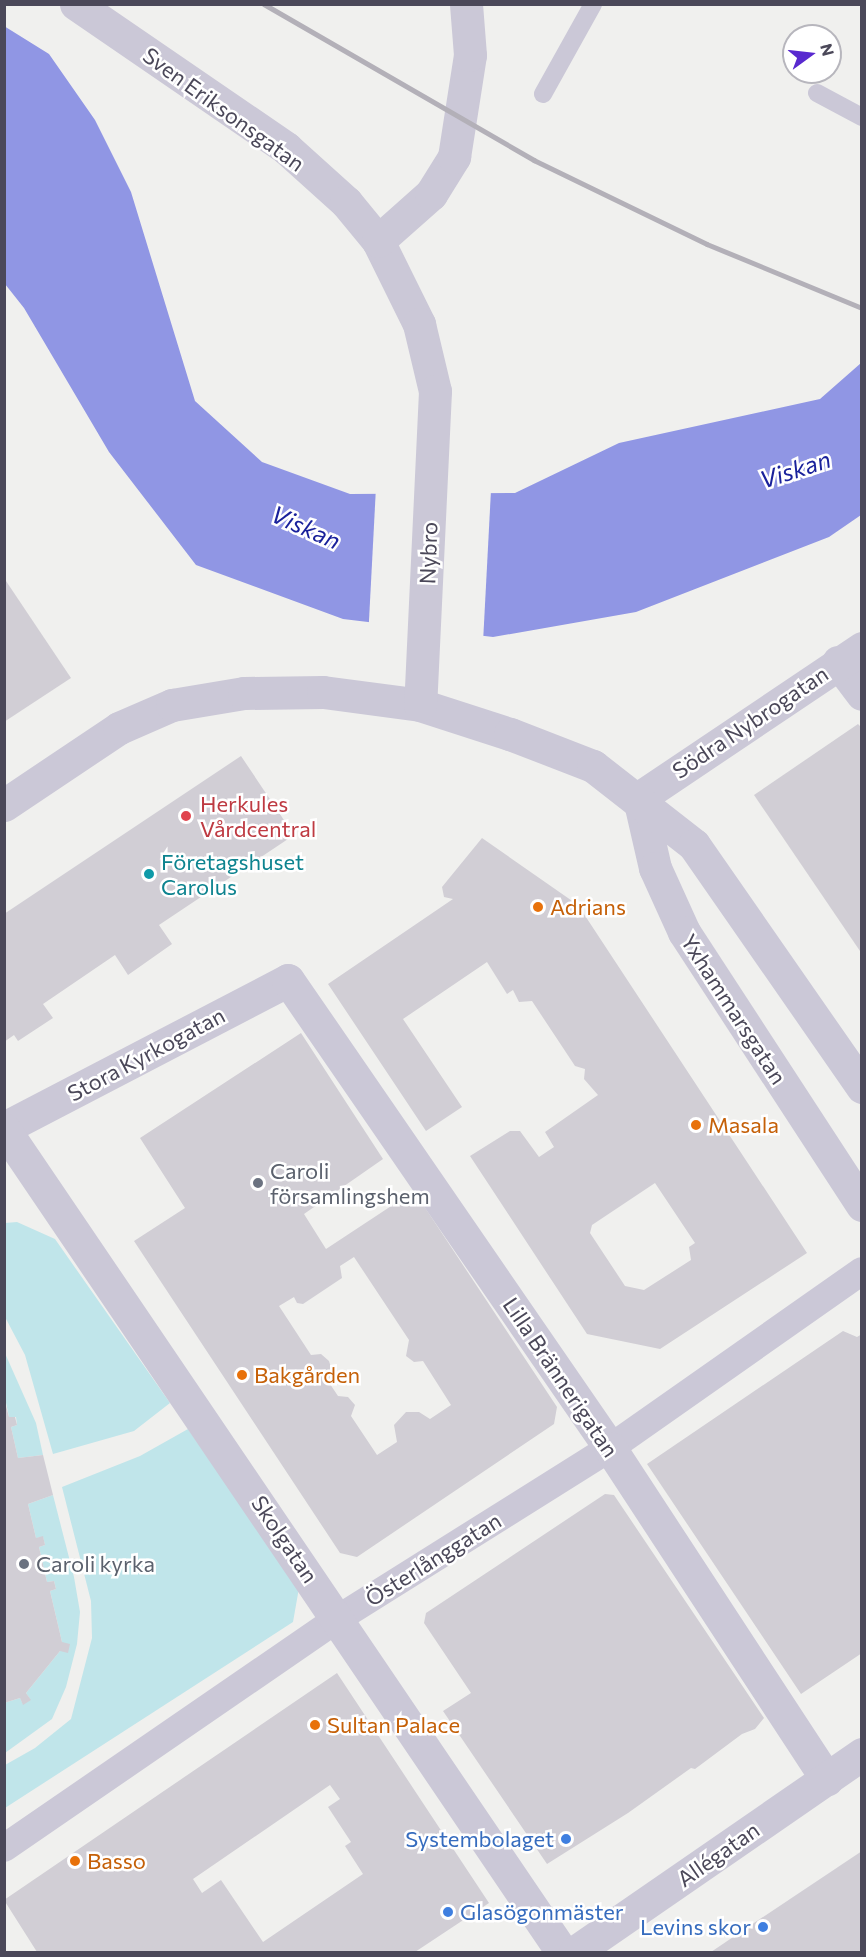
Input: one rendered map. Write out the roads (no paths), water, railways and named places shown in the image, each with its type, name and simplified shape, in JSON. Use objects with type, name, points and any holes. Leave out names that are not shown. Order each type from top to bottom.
[{"type":"street","name":"Sven Eriksonsgatan","points":[[75,4],[286,148],[346,202],[378,241],[419,324],[435,391],[432,459]]},
{"type":"street","points":[[378,241],[431,194],[454,157],[470,55],[466,4]]},
{"type":"street","name":"Nybro","points":[[420,705],[432,459]]},
{"type":"street","points":[[850,655],[861,694]]},
{"type":"street","name":"Södra Nybrogatan","points":[[639,798],[850,655]]},
{"type":"street","points":[[4,805],[119,728],[172,705],[244,693],[323,692],[420,705],[593,766],[639,798],[694,845],[861,1087]]},
{"type":"street","name":"Yxhammarsgatan","points":[[639,798],[655,868],[684,932],[861,1205]]},
{"type":"street","name":"Stora Kyrkogatan","points":[[4,1129],[288,980]]},
{"type":"street","name":"Lilla Brännerigatan","points":[[288,980],[610,1448],[827,1779]]},
{"type":"street","name":"Skolgatan","points":[[4,1129],[339,1618],[562,1953]]},
{"type":"street","name":"Österlånggatan","points":[[4,1848],[339,1618],[610,1448],[861,1271]]},
{"type":"street","name":"Allégatan","points":[[575,1953],[861,1754]]},
{"type":"lane","points":[[543,94],[593,4]]},
{"type":"lane","points":[[817,93],[861,117]]},
{"type":"water","name":"Viskan","points":[[4,26],[49,54],[95,120],[131,192],[195,401],[262,462],[350,494],[515,493],[619,443],[820,399],[861,363],[861,515],[829,537],[636,612],[493,637],[343,619],[196,565],[109,452],[24,308],[5,284]]},
{"type":"railway","points":[[264,4],[534,160],[707,244],[862,308]]},
{"type":"place","name":"Herkules Vårdcentral","points":[[186,816]]},
{"type":"place","name":"Företagshuset Carolus","points":[[149,874]]},
{"type":"place","name":"Adrians","points":[[538,907]]},
{"type":"place","name":"Masala","points":[[696,1125]]},
{"type":"place","name":"Caroli församlingshem","points":[[258,1183]]},
{"type":"place","name":"Bakgården","points":[[242,1375]]},
{"type":"place","name":"Caroli kyrka","points":[[24,1564]]},
{"type":"place","name":"Sultan Palace","points":[[315,1725]]},
{"type":"place","name":"Systembolaget","points":[[566,1839]]},
{"type":"place","name":"Basso","points":[[75,1861]]},
{"type":"place","name":"Glasögonmäster","points":[[448,1912]]},
{"type":"place","name":"Levins skor","points":[[763,1927]]}]
